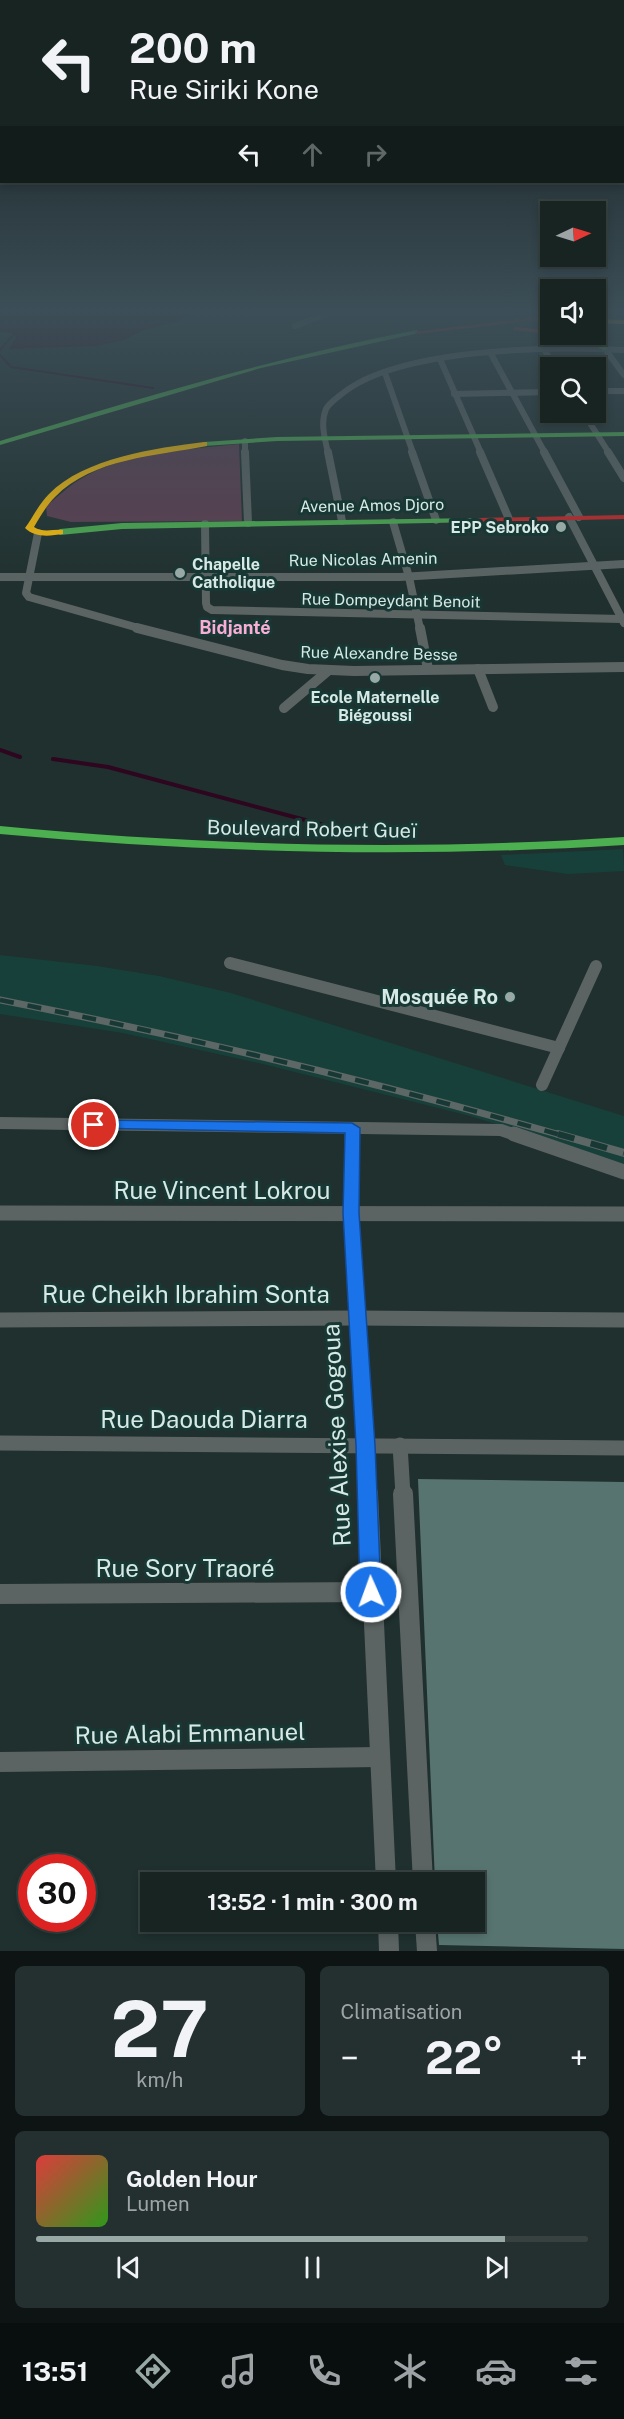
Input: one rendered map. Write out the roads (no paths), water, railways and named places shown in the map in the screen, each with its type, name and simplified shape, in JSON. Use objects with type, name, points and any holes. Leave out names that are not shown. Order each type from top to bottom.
[{"type":"main road","points":[[0,438],[112,405]]},
{"type":"main road","points":[[0,443],[131,405]]},
{"type":"main road","points":[[36,529],[43,503],[52,494],[85,474],[152,453],[245,441],[624,434]]},
{"type":"main road","name":"Avenue Amos Djoro","points":[[36,529],[624,516]]},
{"type":"main road","name":"Boulevard Robert Gueï","points":[[0,821],[187,837],[282,840],[458,837],[624,829]]},
{"type":"main road","name":"Boulevard Robert Gueï","points":[[0,830],[124,842],[320,852],[449,850],[624,841]]},
{"type":"street","points":[[329,405],[323,414],[323,428],[342,522]]},
{"type":"street","points":[[396,405],[436,520]]},
{"type":"street","points":[[459,405],[509,519]]},
{"type":"street","points":[[518,405],[574,517],[623,622]]},
{"type":"street","points":[[590,423],[624,478]]},
{"type":"street","points":[[245,441],[248,523]]},
{"type":"street","points":[[393,522],[409,577],[428,669]]},
{"type":"street","name":"Rue Dompeydant Benoit","points":[[205,524],[206,603],[207,607],[212,610],[623,622]]},
{"type":"street","points":[[29,577],[36,529]]},
{"type":"street","name":"Rue Nicolas Amenin","points":[[0,577],[409,577],[624,564]]},
{"type":"street","name":"Rue Alexandre Besse","points":[[29,577],[26,593],[33,599],[282,665],[329,670],[624,667]]},
{"type":"street","points":[[478,669],[493,708]]},
{"type":"street","points":[[284,708],[329,670]]},
{"type":"street","points":[[230,963],[559,1048]]},
{"type":"street","points":[[542,1085],[597,966]]},
{"type":"street","points":[[0,1124],[501,1130],[624,1172]]},
{"type":"street","name":"Rue Alexise Gogoua","points":[[352,1128],[351,1213],[366,1445],[386,1872]]},
{"type":"street","name":"Rue Vincent Lokrou","points":[[0,1213],[624,1214]]},
{"type":"street","name":"Rue Cheikh Ibrahim Sonta","points":[[0,1320],[358,1318],[624,1320]]},
{"type":"street","name":"Rue Daouda Diarra","points":[[0,1443],[624,1448]]},
{"type":"street","points":[[400,1445],[422,1872]]},
{"type":"street","name":"Rue Sory Traoré","points":[[0,1594],[371,1592]]},
{"type":"street","name":"Rue Alabi Emmanuel","points":[[0,1762],[380,1757]]},
{"type":"street","points":[[388,1932],[389,1951]]},
{"type":"street","points":[[426,1932],[427,1951]]},
{"type":"waterway","points":[[0,750],[20,757]]},
{"type":"waterway","points":[[53,759],[108,767],[324,825]]},
{"type":"railway","points":[[0,1000],[142,1029],[284,1062],[564,1136]]},
{"type":"railway","points":[[558,1134],[624,1153]]},
{"type":"place","name":"EPP Sebroko","points":[[561,527]]},
{"type":"place","name":"Chapelle Catholique","points":[[180,573]]},
{"type":"place","name":"Ecole Maternelle Biégoussi","points":[[375,678]]},
{"type":"place","name":"Mosquée Ro","points":[[510,997]]},
{"type":"district","name":"Bidjanté","points":[[235,628]]}]
